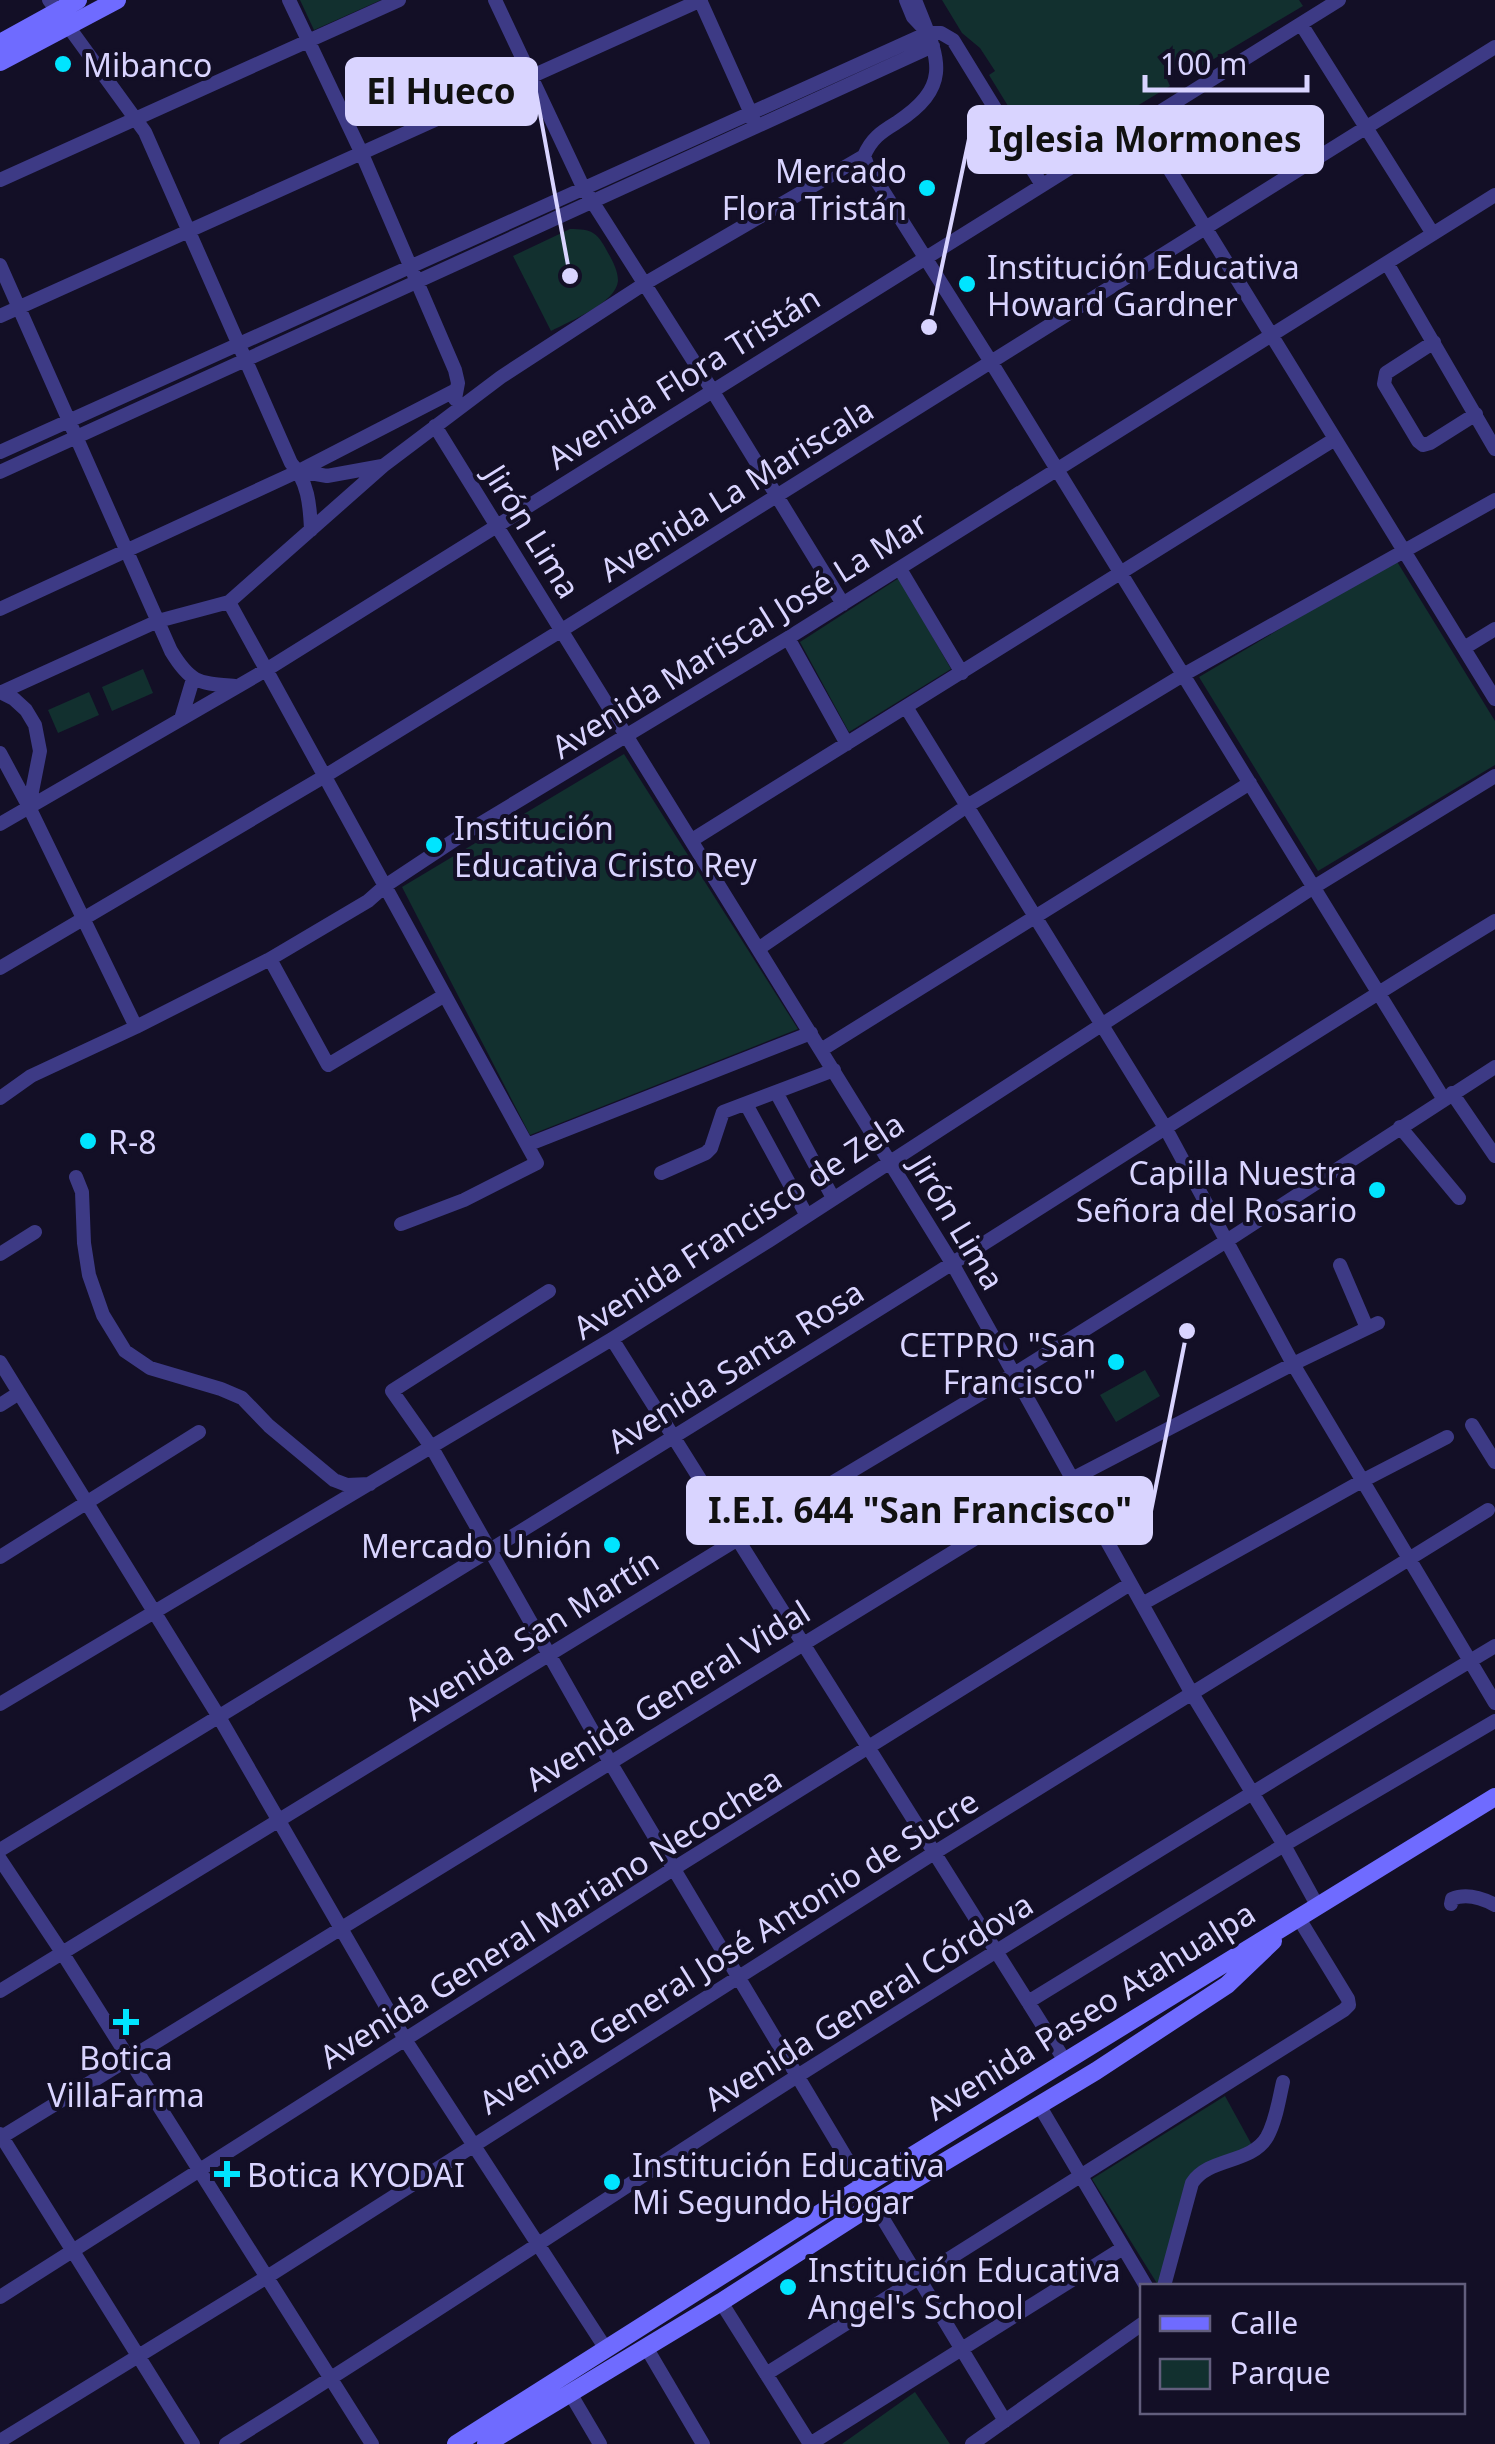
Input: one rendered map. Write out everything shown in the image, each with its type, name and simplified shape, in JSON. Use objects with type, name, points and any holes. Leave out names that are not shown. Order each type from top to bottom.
[{"type":"street","points":[[0,43],[78,0]]},
{"type":"street","points":[[0,62],[57,12],[116,0]]},
{"type":"street","points":[[290,0],[362,154],[455,370],[455,398],[440,422]]},
{"type":"street","points":[[0,180],[399,0]]},
{"type":"street","points":[[494,0],[583,187],[843,604]]},
{"type":"street","points":[[0,316],[700,0],[754,120]]},
{"type":"street","points":[[906,0],[930,40]]},
{"type":"street","points":[[1,692],[158,620],[229,602],[383,466],[501,378],[644,284],[864,156],[874,137],[914,112],[929,96],[937,72],[915,0]]},
{"type":"street","name":"Avenida Flora Tristán","points":[[0,824],[266,670],[1339,0]]},
{"type":"street","points":[[57,12],[145,132],[291,462],[299,471],[310,506],[311,530]]},
{"type":"street","points":[[1301,24],[1432,234]]},
{"type":"street","points":[[0,452],[69,420],[418,283],[942,33],[953,40],[1042,185]]},
{"type":"street","name":"Avenida La Mariscala","points":[[0,968],[562,630],[1495,46]]},
{"type":"street","points":[[0,472],[410,266],[583,187],[754,120]]},
{"type":"street","points":[[1141,123],[1495,698]]},
{"type":"street","points":[[864,156],[1378,992],[1448,1096],[1495,1156]]},
{"type":"street","name":"Avenida Mariscal José La Mar","points":[[0,1098],[31,1076],[270,959],[368,901],[450,843],[900,569],[1495,194]]},
{"type":"street","points":[[1387,262],[1495,449]]},
{"type":"street","points":[[0,265],[180,666],[193,679],[236,686]]},
{"type":"street","points":[[1434,342],[1386,373],[1384,384],[1423,445],[1476,414]]},
{"type":"street","points":[[0,608],[299,471],[456,390]]},
{"type":"street","name":"Jirón Lima","points":[[440,422],[498,526],[952,1263],[1191,1692],[1317,1905]]},
{"type":"street","points":[[692,840],[1336,440]]},
{"type":"street","points":[[299,471],[327,476],[383,466]]},
{"type":"street","points":[[758,950],[968,806],[1184,675],[1495,500]]},
{"type":"street","points":[[900,569],[962,672]]},
{"type":"street","points":[[229,602],[537,1163],[464,1200],[401,1224]]},
{"type":"street","points":[[1464,648],[1495,628]]},
{"type":"street","points":[[788,638],[847,744]]},
{"type":"street","points":[[180,719],[193,679]]},
{"type":"street","points":[[1,692],[26,710],[36,725],[39,762],[30,806]]},
{"type":"street","points":[[906,707],[1166,1129],[1293,1364],[1495,1703]]},
{"type":"street","points":[[0,753],[30,806],[136,1026]]},
{"type":"street","name":"Avenida Francisco de Zela","points":[[0,1704],[612,1340],[1102,1023],[1495,776]]},
{"type":"street","points":[[821,1050],[1250,783]]},
{"type":"street","name":"Avenida Santa Rosa","points":[[0,1850],[674,1438],[1495,921]]},
{"type":"street","points":[[270,959],[328,1064],[445,995]]},
{"type":"street","points":[[527,1145],[811,1033]]},
{"type":"street","name":"Avenida San Martín","points":[[0,1991],[548,1654],[1014,1374],[1495,1067]]},
{"type":"street","points":[[661,1173],[706,1153],[720,1116],[834,1070]]},
{"type":"street","points":[[776,1092],[833,1198]]},
{"type":"street","points":[[746,1104],[807,1216]]},
{"type":"street","points":[[1400,1127],[1458,1198]]},
{"type":"street","points":[[76,1176],[82,1192],[89,1274],[103,1314],[125,1351],[150,1368],[242,1398],[334,1480],[370,1484]]},
{"type":"street","points":[[0,1254],[35,1232]]},
{"type":"street","name":"Avenida General Vidal","points":[[1,2136],[1072,1478],[1372,1326],[1340,1264]]},
{"type":"street","points":[[549,1291],[392,1391],[432,1448],[610,1762],[864,2186]]},
{"type":"street","points":[[612,1340],[1065,2061]]},
{"type":"street","points":[[0,1362],[218,1717],[406,2041],[606,2349]]},
{"type":"street","points":[[0,1406],[20,1394]]},
{"type":"street","points":[[1472,1426],[1495,1462]]},
{"type":"street","points":[[0,1557],[199,1432]]},
{"type":"street","points":[[1142,1604],[1448,1437]]},
{"type":"street","name":"Avenida General José Antonio de Sucre","points":[[0,2441],[266,2277],[934,1852],[1488,1510]]},
{"type":"street","name":"Avenida General Mariano Necochea","points":[[0,2298],[673,1869],[1130,1584]]},
{"type":"street","name":"Avenida General Córdova","points":[[226,2444],[798,2076],[1252,1791],[1495,1646]]},
{"type":"street","points":[[1028,2002],[1495,1720]]},
{"type":"street","name":"Avenida Paseo Atahualpa","points":[[456,2444],[864,2186],[1495,1796]]},
{"type":"street","points":[[0,1859],[372,2444]]},
{"type":"street","points":[[1451,1904],[1460,1896],[1482,1898],[1495,1905]]},
{"type":"street","points":[[766,2374],[1344,2010],[1349,2005],[1348,1998],[1298,1917]]},
{"type":"street","name":"Avenida Paseo Atahualpa","points":[[486,2444],[721,2302],[1227,1985],[1298,1917]]},
{"type":"street","points":[[1165,2284],[1192,2183],[1204,2170],[1259,2146],[1268,2136],[1282,2082]]},
{"type":"street","points":[[1039,2105],[1145,2284]]},
{"type":"street","points":[[1,2136],[193,2444]]},
{"type":"street","points":[[874,2204],[1005,2421]]},
{"type":"street","points":[[721,2302],[810,2444],[1123,2248]]},
{"type":"street","points":[[972,2444],[1140,2325]]},
{"type":"street","points":[[646,2347],[703,2444]]},
{"type":"street","points":[[570,2393],[600,2444]]},
{"type":"green space","points":[[300,0],[381,0],[314,30]]},
{"type":"green space","points":[[942,0],[1299,0],[1303,6],[1197,69],[1190,59],[1165,75],[1170,86],[1043,163],[989,75],[995,71],[980,48],[962,33]]},
{"type":"green space","points":[[570,229],[597,236],[613,262],[618,281],[601,304],[551,331],[513,256]]},
{"type":"green space","points":[[1396,560],[1495,721],[1495,765],[1318,871],[1199,677]]},
{"type":"green space","points":[[899,578],[951,669],[849,732],[800,642]]},
{"type":"green space","points":[[143,669],[153,693],[112,711],[102,687]]},
{"type":"green space","points":[[89,692],[99,715],[58,733],[48,710]]},
{"type":"green space","points":[[624,754],[798,1029],[530,1135],[402,887]]},
{"type":"green space","points":[[1145,1370],[1160,1396],[1116,1422],[1100,1395]]},
{"type":"green space","points":[[1225,2096],[1253,2147],[1193,2171],[1160,2284],[1092,2179]]},
{"type":"green space","points":[[915,2392],[950,2444],[842,2444]]},
{"type":"place","name":"Mibanco","points":[[63,64]]},
{"type":"place","name":"Mercado Flora Tristán","points":[[927,188]]},
{"type":"place","name":"El Hueco","points":[[570,276]]},
{"type":"place","name":"Institución Educativa Howard Gardner","points":[[967,284]]},
{"type":"place","name":"Iglesia Mormones","points":[[929,327]]},
{"type":"place","name":"Institución Educativa Cristo Rey","points":[[434,845]]},
{"type":"place","name":"R-8","points":[[88,1141]]},
{"type":"place","name":"Capilla Nuestra Señora del Rosario","points":[[1377,1190]]},
{"type":"place","name":"I.E.I. 644 \"San Francisco\"","points":[[1187,1331]]},
{"type":"place","name":"CETPRO \"San Francisco\"","points":[[1116,1362]]},
{"type":"place","name":"Mercado Unión","points":[[612,1545]]},
{"type":"place","name":"Botica VillaFarma","points":[[126,2022]]},
{"type":"place","name":"Botica KYODAI","points":[[227,2174]]},
{"type":"place","name":"Institución Educativa Mi Segundo Hogar","points":[[612,2182]]},
{"type":"place","name":"Institución Educativa Angel's School","points":[[788,2287]]}]
